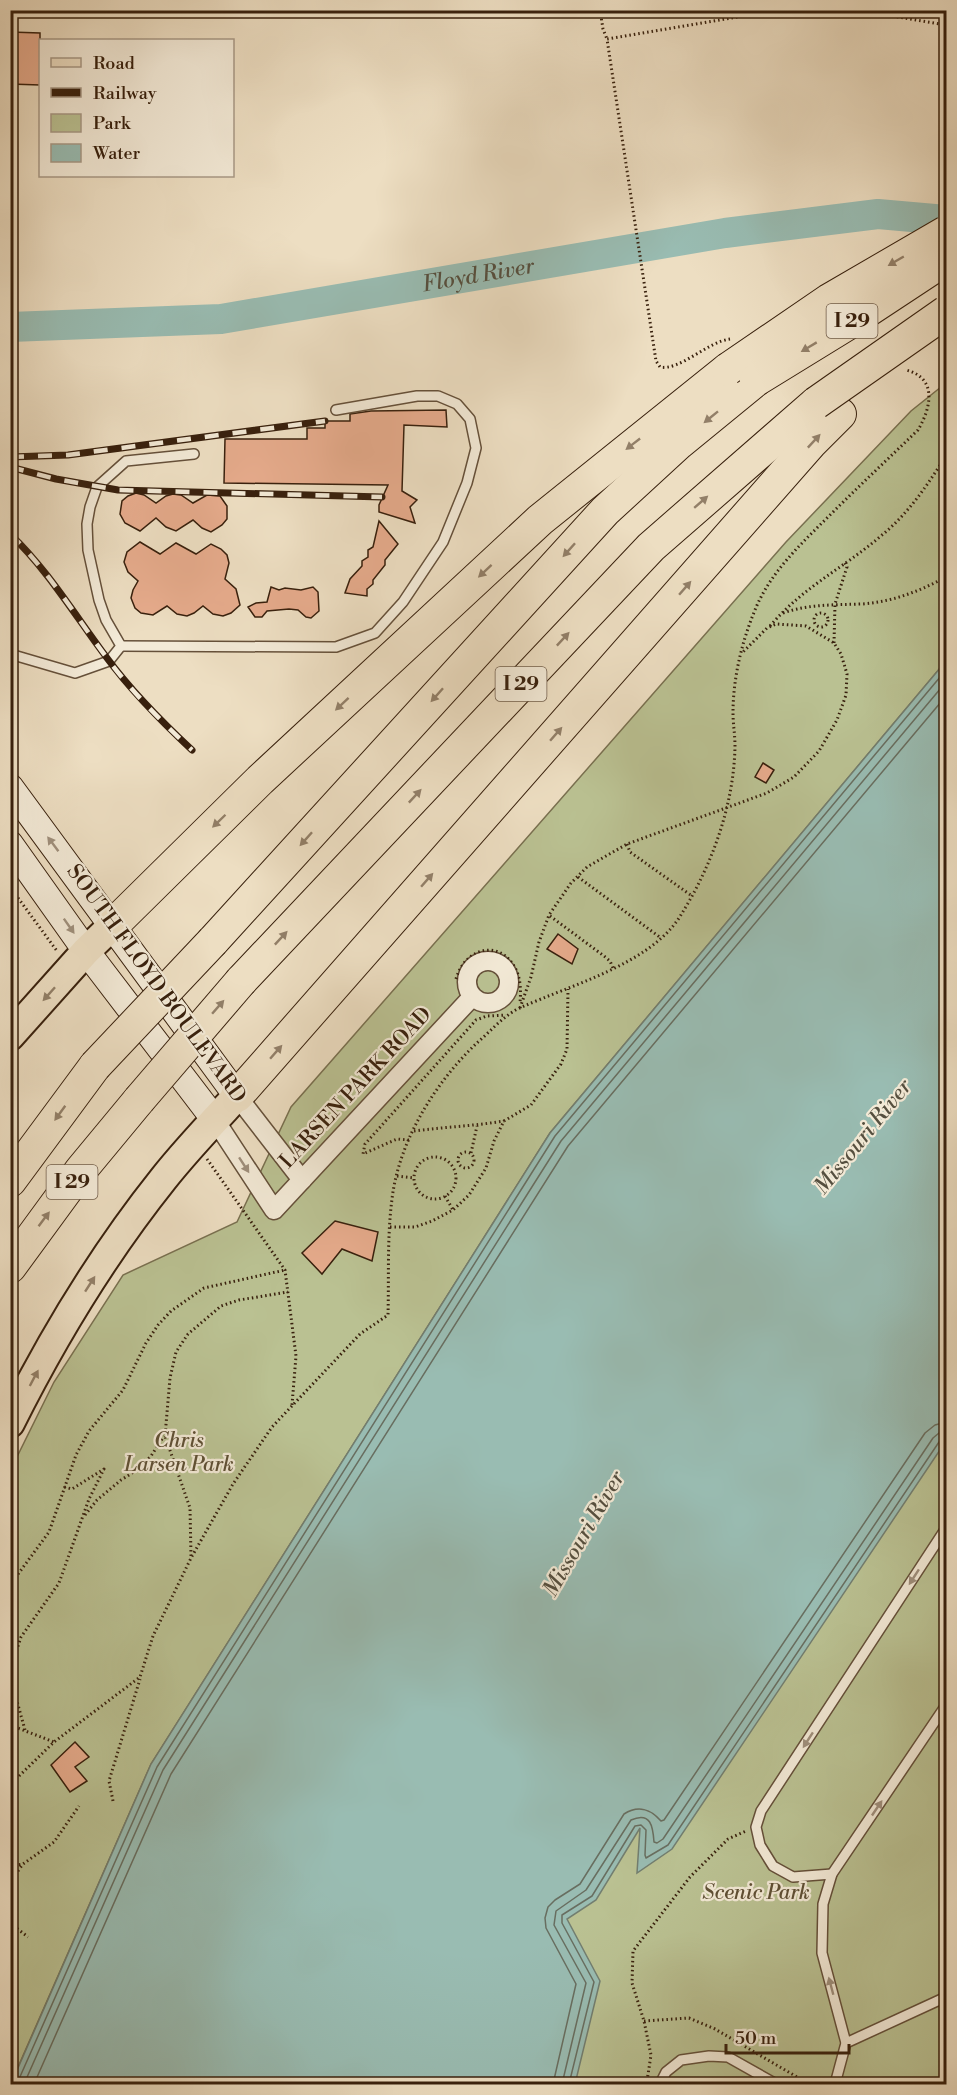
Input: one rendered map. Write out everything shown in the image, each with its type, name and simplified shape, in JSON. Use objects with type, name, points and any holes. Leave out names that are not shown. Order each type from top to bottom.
[{"type":"highway","points":[[113,925],[260,780],[540,520],[742,374],[829,300],[946,232]]},
{"type":"highway","name":"I 29","points":[[10,1181],[95,1066],[213,941],[605,511],[679,443],[742,374],[852,321],[946,259]]},
{"type":"highway","name":"I 29","points":[[10,1267],[81,1170],[241,981],[651,547],[828,409],[946,312]]},
{"type":"highway","points":[[237,1096],[811,443],[828,409],[946,319]]},
{"type":"main road","name":"SOUTH FLOYD BOULEVARD","points":[[10,787],[237,1096]]},
{"type":"main road","name":"SOUTH FLOYD BOULEVARD","points":[[10,844],[86,951],[215,1120]]},
{"type":"main road","points":[[10,1036],[86,951],[113,925]]},
{"type":"main road","points":[[10,1423],[58,1333],[120,1237],[163,1178],[237,1096]]},
{"type":"street","name":"LARSEN PARK ROAD","points":[[274,1210],[472,997]]},
{"type":"street","name":"SOUTH FLOYD BOULEVARD","points":[[237,1096],[302,1180]]},
{"type":"street","name":"SOUTH FLOYD BOULEVARD","points":[[215,1120],[274,1210]]},
{"type":"lane","points":[[121,646],[336,647],[375,633],[403,602],[443,542],[467,483],[476,448],[470,419],[456,404],[438,396],[417,396],[336,410]]},
{"type":"lane","points":[[121,646],[106,620],[99,600],[88,550],[87,524],[97,487],[126,461],[194,454]]},
{"type":"lane","points":[[10,654],[75,673],[109,661],[121,646]]},
{"type":"lane","points":[[832,1874],[793,1877],[773,1866],[760,1845],[756,1827],[761,1811],[946,1528]]},
{"type":"lane","points":[[835,2085],[846,2043],[822,1953],[822,1904],[832,1874],[946,1705]]},
{"type":"lane","points":[[846,2043],[946,1997]]},
{"type":"lane","points":[[660,2085],[666,2072],[681,2060],[709,2056],[728,2057],[776,2085]]},
{"type":"path","points":[[600,10],[607,39],[654,356],[660,367],[669,368],[717,341],[734,338]]},
{"type":"path","points":[[607,39],[779,10]]},
{"type":"path","points":[[857,10],[946,25]]},
{"type":"path","points":[[113,1801],[109,1781],[153,1636],[191,1558],[233,1484],[272,1426],[360,1334],[388,1315],[392,1196],[408,1140],[441,1085],[464,1055],[507,1015],[647,951],[671,929],[692,896],[713,852],[730,788],[735,747],[733,712],[736,678],[753,614],[770,581],[791,554],[918,430],[925,418],[930,399],[924,380],[917,373],[896,367]]},
{"type":"path","points":[[741,654],[781,613],[819,581],[883,535],[908,510],[946,456]]},
{"type":"path","points":[[834,642],[835,604],[847,567],[844,563]]},
{"type":"path","points":[[781,613],[811,606],[863,604],[900,597],[946,577]]},
{"type":"path","points":[[818,626],[814,620],[817,614],[826,614],[828,620]]},
{"type":"path","points":[[828,620],[834,621]]},
{"type":"path","points":[[818,626],[824,626],[828,620]]},
{"type":"path","points":[[520,1008],[549,915],[577,876],[627,844],[767,793],[794,777],[819,751],[837,720],[846,694],[847,674],[841,654],[834,642],[806,626],[776,624],[769,627]]},
{"type":"path","points":[[815,631],[818,626]]},
{"type":"path","points":[[627,844],[630,852],[692,896]]},
{"type":"path","points":[[577,876],[661,938]]},
{"type":"path","points":[[549,915],[604,956],[613,968]]},
{"type":"path","points":[[456,980],[463,962],[470,956],[487,950],[499,953],[508,958],[516,968],[521,993],[520,1008]]},
{"type":"path","points":[[412,1131],[451,1126],[477,1126],[504,1120],[531,1105],[561,1064],[567,1049],[568,989]]},
{"type":"path","points":[[408,1140],[397,1139],[363,1154],[365,1144],[476,1020],[487,1016],[507,1015]]},
{"type":"path","points":[[390,1227],[415,1227],[463,1203],[486,1168],[494,1140],[504,1120]]},
{"type":"path","points":[[460,1165],[467,1168],[472,1165],[474,1158],[471,1153],[477,1126]]},
{"type":"path","points":[[460,1165],[459,1155],[466,1152],[471,1153]]},
{"type":"path","points":[[431,1158],[445,1160],[453,1169],[456,1177],[455,1184],[446,1196],[435,1199],[422,1195],[415,1184],[414,1178],[419,1165],[431,1158]]},
{"type":"path","points":[[453,1169],[460,1165]]},
{"type":"path","points":[[397,1176],[414,1178]]},
{"type":"path","points":[[446,1196],[453,1210]]},
{"type":"path","points":[[10,1585],[49,1532],[76,1455],[89,1431],[123,1390],[146,1343],[171,1311],[204,1288],[285,1270]]},
{"type":"path","points":[[191,1558],[190,1508],[165,1436],[170,1378],[176,1352],[188,1334],[221,1306],[239,1300],[288,1292]]},
{"type":"path","points":[[83,1516],[97,1500],[137,1470],[151,1456],[165,1436]]},
{"type":"path","points":[[25,1730],[15,1694],[13,1674],[16,1652],[21,1637],[59,1583],[89,1498],[104,1469],[72,1490],[64,1487]]},
{"type":"path","points":[[10,1786],[54,1742],[140,1677]]},
{"type":"path","points":[[10,1725],[54,1742]]},
{"type":"path","points":[[11,1762],[16,1779]]},
{"type":"path","points":[[10,1882],[23,1864],[54,1842],[79,1806]]},
{"type":"path","points":[[646,2085],[651,2055],[644,2021],[632,1983],[633,1951],[697,1870],[728,1839],[756,1827]]},
{"type":"path","points":[[10,1866],[23,1864]]},
{"type":"path","points":[[10,1923],[28,1937]]},
{"type":"path","points":[[644,2021],[689,2018],[715,2029],[809,2085]]},
{"type":"green space","name":"Chris Larsen Park","points":[[946,383],[946,661],[550,1133],[151,1764],[11,2083],[11,1469],[54,1382],[123,1275],[237,1222],[291,1107],[786,542],[911,411]]},
{"type":"green space","name":"Scenic Park","points":[[946,1288],[946,2084],[425,2084]]},
{"type":"water","name":"Missouri River","points":[[946,661],[946,1441],[672,1849],[637,1873],[640,1828],[596,1900],[567,1919],[600,1981],[575,2084],[11,2084],[151,1764],[550,1133]]},
{"type":"building","points":[[10,32],[40,33],[39,85],[10,84]]},
{"type":"building","points":[[446,410],[447,427],[404,425],[402,491],[417,500],[410,507],[415,523],[379,512],[379,505],[388,485],[224,483],[225,439],[307,439],[307,428],[325,428],[325,421],[350,421],[350,414],[371,411]]},
{"type":"building","points":[[136,493],[156,503],[173,494],[181,495],[193,503],[207,495],[220,496],[227,506],[227,519],[211,532],[193,520],[176,531],[166,527],[156,518],[140,531],[125,523],[120,514],[122,501]]},
{"type":"building","points":[[379,521],[398,544],[385,560],[385,565],[373,580],[373,584],[367,589],[367,596],[345,593],[350,579],[362,566],[362,561],[368,557],[368,550],[373,547]]},
{"type":"building","points":[[140,542],[160,554],[176,543],[196,554],[211,544],[221,549],[227,555],[229,563],[225,579],[236,589],[240,605],[231,613],[223,616],[213,614],[203,606],[187,616],[177,614],[167,606],[153,615],[141,613],[135,608],[131,598],[138,581],[128,572],[124,562],[127,552]]},
{"type":"building","points":[[271,587],[279,590],[285,588],[301,590],[313,587],[318,592],[319,611],[311,618],[298,610],[289,609],[267,611],[262,617],[255,617],[248,607],[256,603],[267,602]]},
{"type":"building","points":[[763,763],[774,770],[766,783],[755,777]]},
{"type":"building","points":[[558,934],[578,949],[572,964],[547,949]]},
{"type":"building","points":[[335,1221],[378,1232],[372,1261],[342,1249],[322,1274],[302,1253]]},
{"type":"building","points":[[75,1742],[89,1757],[75,1767],[87,1781],[70,1792],[51,1765]]},
{"type":"waterway","name":"Floyd River","points":[[10,327],[221,319],[725,233],[878,214],[946,220]]},
{"type":"railway","points":[[10,457],[68,455],[325,421]]},
{"type":"railway","points":[[10,467],[56,479],[118,490],[382,497]]},
{"type":"railway","points":[[10,534],[49,578],[127,683],[192,750]]}]
